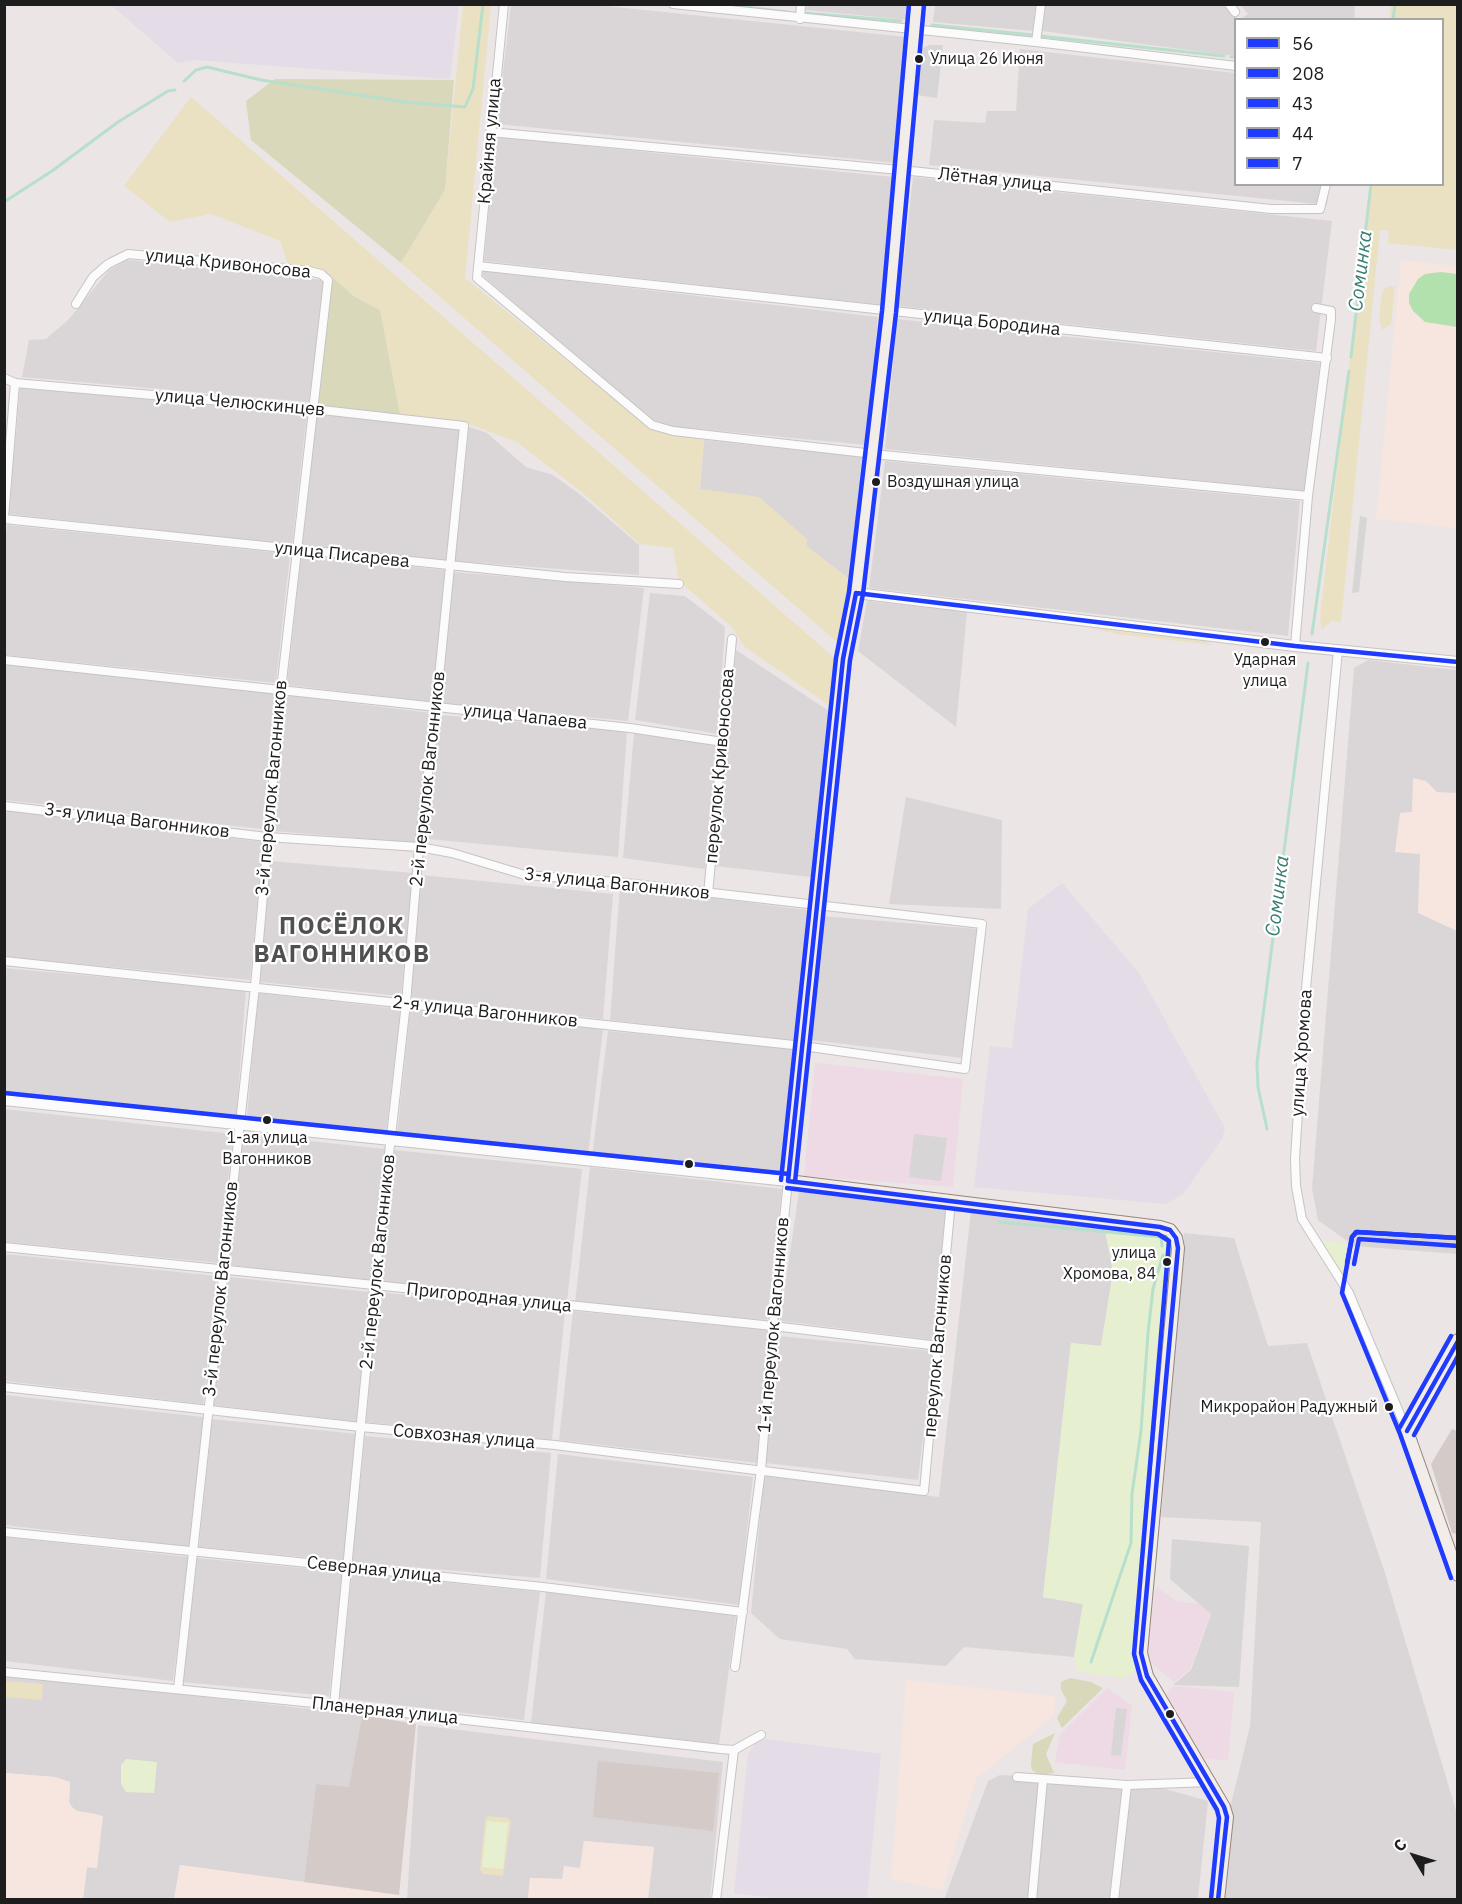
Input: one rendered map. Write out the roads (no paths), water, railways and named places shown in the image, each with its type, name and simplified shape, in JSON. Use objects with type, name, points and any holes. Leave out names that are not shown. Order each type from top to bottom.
[{"type":"main road","points":[[856,593],[890,312],[917,4]]},
{"type":"main road","name":"1-й переулок Вагонников","points":[[788,1181],[843,659],[856,593]]},
{"type":"main road","points":[[788,1181],[1160,1227],[1174,1235],[1178,1248],[1141,1653],[1147,1676],[1223,1803],[1227,1817],[1218,1899]]},
{"type":"main road","points":[[1458,1340],[1407,1431],[1458,1575]]},
{"type":"street","name":"Крайняя улица","points":[[504,4],[477,278],[652,425],[673,432],[873,453]]},
{"type":"street","points":[[673,4],[915,32],[1036,42],[1234,66]]},
{"type":"street","points":[[800,19],[801,4]]},
{"type":"street","points":[[1036,42],[1041,4]]},
{"type":"street","name":"Лётная улица","points":[[490,132],[903,170],[1270,209],[1320,208],[1326,186]]},
{"type":"street","name":"улица Кривоносова","points":[[76,304],[93,278],[108,264],[128,254],[309,271],[321,274],[328,280]]},
{"type":"street","name":"улица Бородина","points":[[478,266],[1327,358]]},
{"type":"street","name":"3-й переулок Вагонников","points":[[178,1689],[255,986],[281,690],[328,280]]},
{"type":"street","points":[[1294,646],[1308,496],[1327,358],[1331,311],[1316,308]]},
{"type":"street","name":"улица Челюскинцев","points":[[4,378],[15,383],[313,409],[464,426]]},
{"type":"street","points":[[4,518],[15,383]]},
{"type":"street","name":"2-й переулок Вагонников","points":[[334,1705],[374,1287],[406,1002],[419,847],[436,707],[464,426]]},
{"type":"street","points":[[873,453],[1308,496]]},
{"type":"street","name":"улица Писарева","points":[[4,518],[297,551],[565,577],[679,584]]},
{"type":"street","points":[[856,593],[1294,646],[1458,662]]},
{"type":"street","name":"переулок Кривоносова","points":[[708,894],[732,639]]},
{"type":"street","name":"улица Хромова","points":[[1338,650],[1305,999],[1295,1159],[1296,1186],[1302,1219],[1349,1293],[1407,1431]]},
{"type":"street","name":"улица Чапаева","points":[[4,660],[630,728],[723,742]]},
{"type":"street","name":"3-я улица Вагонников","points":[[4,806],[267,837],[419,847],[452,853],[525,875],[617,882],[982,924],[965,1069]]},
{"type":"street","name":"2-я улица Вагонников","points":[[4,961],[803,1046],[965,1069]]},
{"type":"street","points":[[4,1101],[788,1181]]},
{"type":"street","name":"1-й переулок Вагонников","points":[[735,1667],[761,1470],[772,1326],[788,1181]]},
{"type":"street","name":"переулок Вагонников","points":[[924,1491],[951,1201]]},
{"type":"street","name":"Пригородная улица","points":[[4,1247],[374,1287],[772,1326],[939,1346]]},
{"type":"street","name":"Совхозная улица","points":[[4,1387],[208,1411],[555,1445],[924,1491]]},
{"type":"street","name":"Северная улица","points":[[4,1532],[543,1587],[743,1612]]},
{"type":"street","name":"Планерная улица","points":[[4,1672],[334,1705],[734,1750]]},
{"type":"street","points":[[716,1899],[734,1750],[761,1735]]},
{"type":"street","points":[[1017,1777],[1127,1785],[1211,1782]]},
{"type":"street","points":[[1032,1899],[1043,1779]]},
{"type":"street","points":[[1114,1899],[1127,1785]]},
{"type":"waterway","points":[[184,81],[196,70],[207,67],[261,80],[405,102],[465,107],[473,89],[483,4]]},
{"type":"waterway","points":[[720,4],[787,12]]},
{"type":"waterway","name":"Соминка","points":[[1393,18],[1395,4]]},
{"type":"waterway","points":[[804,13],[901,21]]},
{"type":"waterway","points":[[932,25],[1033,35]]},
{"type":"waterway","points":[[1040,36],[1224,56]]},
{"type":"waterway","points":[[4,202],[52,171],[118,122],[168,91],[175,90]]},
{"type":"waterway","name":"Соминка","points":[[1351,357],[1371,186]]},
{"type":"waterway","name":"Соминка","points":[[1312,634],[1349,371]]},
{"type":"waterway","name":"Соминка","points":[[1267,1129],[1258,1087],[1257,1063],[1308,663]]},
{"type":"waterway","points":[[999,1222],[1161,1237],[1162,1246]]},
{"type":"waterway","points":[[1091,1662],[1131,1543],[1132,1494],[1141,1431],[1148,1333],[1153,1289],[1163,1255]]},
{"type":"place","name":"Улица 26 Июня","points":[[919,59]]},
{"type":"place","name":"Воздушная улица","points":[[876,482]]},
{"type":"place","name":"Ударная улица","points":[[1265,642]]},
{"type":"place","name":"1-ая улица Вагонников","points":[[267,1120]]},
{"type":"place","name":"улица Хромова, 84","points":[[1167,1262]]},
{"type":"place","name":"Микрорайон Радужный","points":[[1389,1407]]},
{"type":"district","name":"ПОСЁЛОК ВАГОННИКОВ","points":[[342,941]]}]
